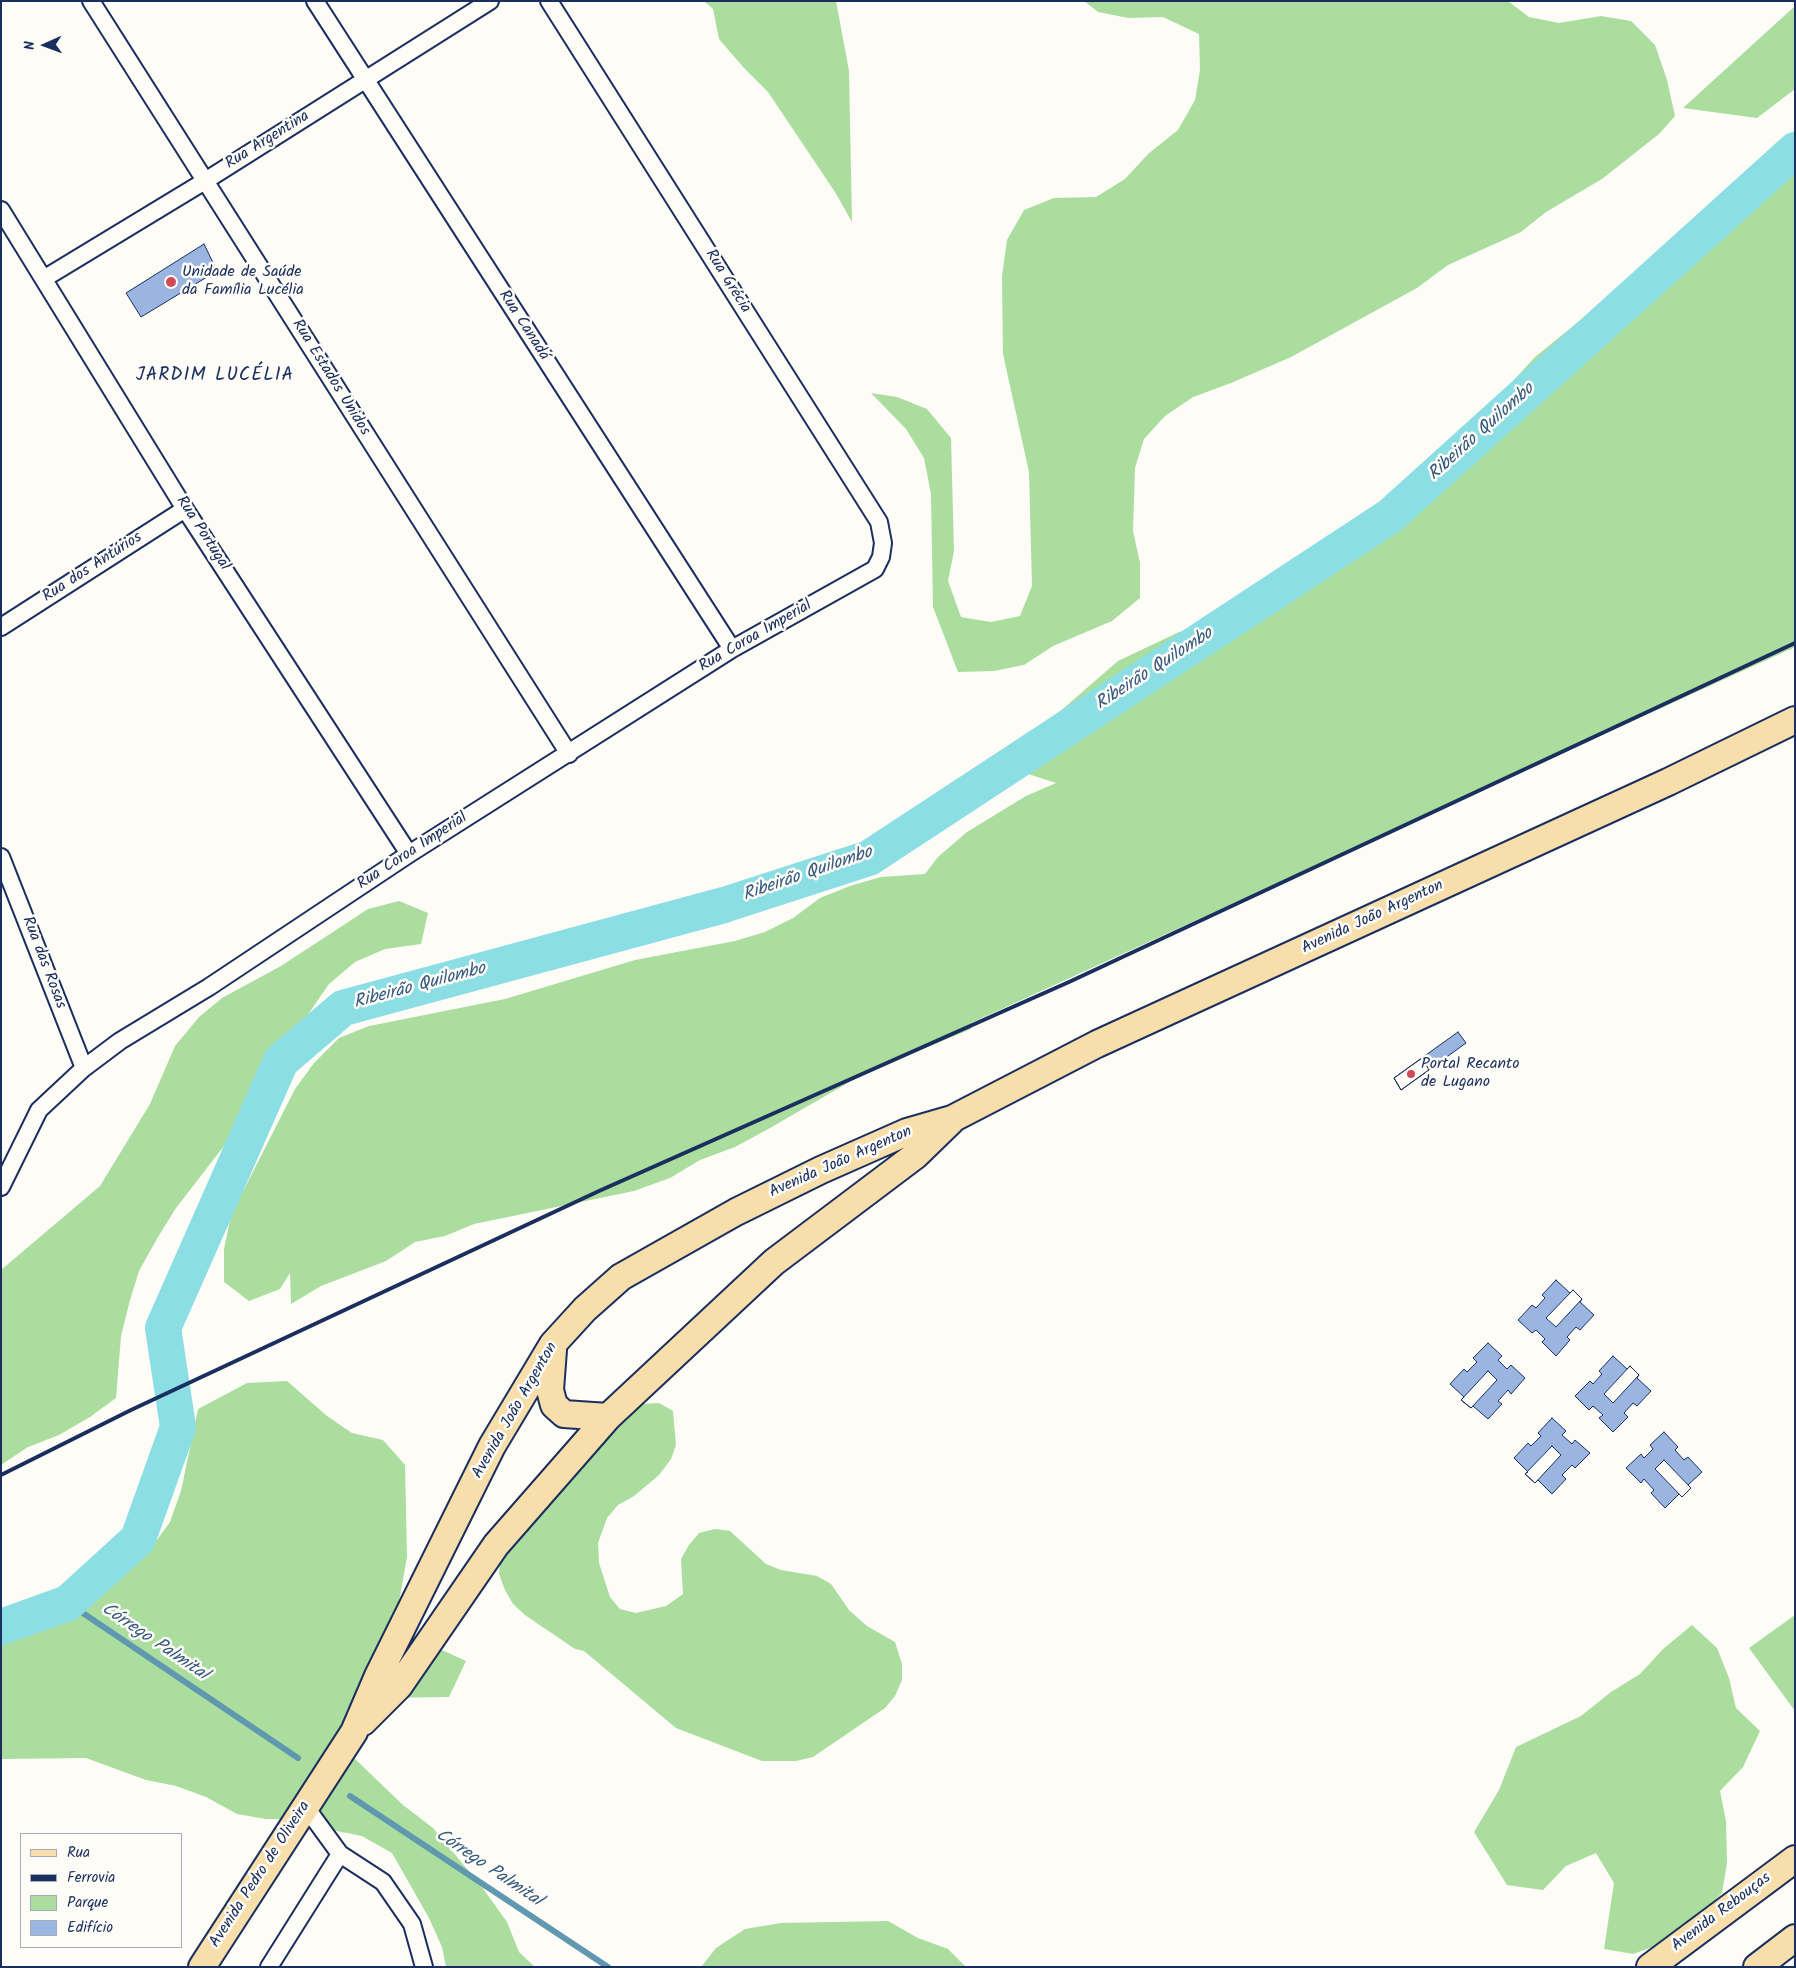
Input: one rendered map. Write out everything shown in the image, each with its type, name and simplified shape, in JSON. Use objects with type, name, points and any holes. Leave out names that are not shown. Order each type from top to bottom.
[{"type":"main road","name":"Avenida João Argenton","points":[[325,1776],[354,1732],[378,1676],[492,1446],[553,1344],[585,1308],[620,1277],[736,1212],[907,1132],[952,1119],[1097,1044],[1668,782],[1795,720]]},
{"type":"main road","name":"Avenida João Argenton","points":[[354,1732],[398,1686],[496,1545],[608,1417],[774,1262],[916,1155],[952,1119]]},
{"type":"main road","points":[[553,1344],[550,1390],[554,1405],[564,1414],[608,1417]]},
{"type":"main road","name":"Avenida Pedro de Oliveira","points":[[202,1967],[325,1776]]},
{"type":"main road","name":"Avenida Rebouças","points":[[1650,1967],[1795,1859]]},
{"type":"main road","points":[[1756,1967],[1795,1938]]},
{"type":"street","name":"Rua Estados Unidos","points":[[91,1],[569,754]]},
{"type":"street","name":"Rua Canadá","points":[[315,1],[364,80],[732,649]]},
{"type":"street","name":"Rua Argentina","points":[[45,278],[205,181],[490,1]]},
{"type":"street","name":"Rua Grécia","points":[[549,1],[879,522],[883,543],[881,557],[875,568]]},
{"type":"street","name":"Rua Portugal","points":[[1,210],[45,278],[185,509],[409,854]]},
{"type":"street","name":"Rua dos Antúrios","points":[[1,627],[185,509]]},
{"type":"street","name":"Rua Coroa Imperial","points":[[1,1188],[39,1110],[84,1068],[120,1041],[209,987],[409,854],[732,649],[875,568]]},
{"type":"street","name":"Rua das Rosas","points":[[1,857],[84,1068]]},
{"type":"street","points":[[305,1806],[340,1854],[383,1882],[412,1924],[424,1967]]},
{"type":"street","points":[[269,1967],[340,1854]]},
{"type":"green space","points":[[704,1],[836,1],[849,71],[852,222],[835,192],[768,92],[719,39],[713,9]]},
{"type":"green space","points":[[1084,1],[1508,1],[1529,17],[1559,23],[1601,16],[1631,21],[1655,45],[1667,80],[1675,116],[1659,134],[1602,179],[1546,212],[1521,232],[1448,265],[1417,288],[1291,357],[1193,397],[1165,416],[1144,439],[1135,468],[1133,531],[1140,563],[1140,598],[1112,621],[1053,646],[1024,665],[994,671],[958,672],[933,607],[931,494],[924,458],[906,429],[871,393],[897,397],[927,409],[951,438],[954,551],[948,581],[961,617],[991,622],[1020,616],[1032,586],[1029,472],[1003,354],[1002,276],[1007,240],[1024,210],[1054,198],[1096,197],[1125,179],[1148,154],[1178,130],[1195,100],[1200,70],[1199,34],[1163,17],[1128,18],[1098,12]]},
{"type":"green space","points":[[1795,6],[1795,89],[1757,118],[1683,108]]},
{"type":"green space","points":[[1795,132],[1795,647],[971,1023],[971,1029],[865,1073],[735,1147],[700,1160],[670,1178],[634,1191],[474,1224],[445,1236],[415,1242],[386,1261],[321,1286],[291,1304],[290,1273],[280,1289],[249,1301],[224,1282],[224,1249],[231,1215],[295,1089],[314,1063],[339,1038],[369,1026],[505,999],[635,960],[735,941],[765,932],[793,918],[820,898],[850,886],[881,877],[925,874],[938,857],[967,832],[1026,796],[1056,783],[1022,772],[1019,756],[1027,740],[1118,661],[1179,632],[1230,623],[1291,587],[1371,517],[1422,480],[1535,357],[1658,257],[1756,172]]},
{"type":"green space","points":[[399,901],[428,913],[421,944],[385,949],[355,962],[329,984],[271,1068],[234,1133],[176,1208],[158,1237],[139,1271],[130,1300],[121,1336],[116,1398],[90,1417],[59,1435],[28,1447],[1,1465],[1,1270],[100,1186],[150,1104],[175,1046],[199,1017],[222,998],[281,966],[368,909]]},
{"type":"green space","points":[[287,1381],[327,1416],[352,1433],[383,1440],[405,1465],[407,1557],[395,1624],[431,1645],[466,1661],[449,1697],[377,1698],[348,1722],[354,1758],[403,1805],[433,1828],[482,1887],[507,1922],[519,1952],[535,1967],[446,1967],[442,1947],[429,1918],[392,1853],[362,1836],[332,1830],[302,1819],[266,1819],[237,1814],[206,1797],[176,1786],[146,1780],[86,1758],[1,1759],[1,1631],[41,1619],[69,1602],[99,1588],[151,1548],[170,1522],[181,1491],[198,1409],[247,1383]]},
{"type":"green space","points":[[659,1403],[673,1411],[676,1445],[671,1459],[659,1475],[634,1496],[618,1505],[607,1518],[598,1543],[599,1563],[610,1597],[620,1609],[636,1613],[666,1606],[683,1594],[681,1559],[689,1545],[699,1533],[715,1529],[730,1531],[766,1564],[781,1570],[817,1576],[831,1584],[849,1610],[867,1626],[895,1642],[902,1664],[902,1680],[895,1696],[885,1708],[813,1757],[796,1761],[762,1761],[676,1728],[584,1651],[575,1649],[525,1615],[513,1604],[505,1590],[499,1574],[500,1558],[628,1412],[643,1404]]},
{"type":"green space","points":[[1795,1615],[1795,1711],[1749,1648]]},
{"type":"green space","points":[[1692,1625],[1717,1648],[1729,1678],[1736,1708],[1760,1731],[1743,1767],[1720,1791],[1726,1821],[1727,1863],[1722,1893],[1698,1917],[1669,1941],[1633,1954],[1604,1949],[1614,1883],[1596,1853],[1566,1866],[1543,1890],[1507,1885],[1474,1832],[1499,1790],[1516,1747],[1581,1716],[1611,1692],[1640,1674],[1663,1649]]},
{"type":"green space","points":[[888,1921],[918,1938],[948,1949],[966,1967],[701,1967],[716,1948],[745,1929],[781,1923]]},
{"type":"building","name":"Unidade de Saúde da Família Lucélia","points":[[204,244],[217,271],[141,317],[126,293]]},
{"type":"building","points":[[1458,1032],[1466,1043],[1401,1090],[1394,1078]]},
{"type":"building","name":"Portal Recanto de Lugano","points":[[1422,1058],[1429,1070],[1401,1090],[1394,1078]]},
{"type":"building","points":[[1556,1280],[1570,1293],[1573,1290],[1582,1299],[1580,1302],[1594,1315],[1580,1330],[1576,1327],[1567,1337],[1570,1340],[1556,1356],[1542,1342],[1545,1339],[1536,1330],[1532,1333],[1518,1320],[1532,1305],[1536,1308],[1545,1298],[1542,1295]]},
{"type":"building","points":[[1573,1290],[1582,1299],[1556,1327],[1546,1318]]},
{"type":"building","points":[[1488,1343],[1502,1356],[1498,1360],[1507,1369],[1511,1365],[1525,1378],[1511,1394],[1508,1390],[1498,1401],[1502,1404],[1488,1419],[1473,1406],[1471,1408],[1461,1400],[1464,1397],[1450,1384],[1464,1369],[1467,1372],[1477,1362],[1473,1358]]},
{"type":"building","points":[[1613,1356],[1627,1369],[1630,1366],[1639,1375],[1637,1378],[1651,1391],[1637,1406],[1633,1403],[1624,1413],[1628,1417],[1613,1432],[1599,1418],[1603,1415],[1593,1406],[1589,1410],[1575,1396],[1590,1381],[1593,1384],[1602,1374],[1599,1371]]},
{"type":"building","points":[[1630,1366],[1639,1375],[1613,1403],[1604,1394]]},
{"type":"building","points":[[1488,1371],[1497,1380],[1471,1408],[1461,1400]]},
{"type":"building","points":[[1552,1418],[1566,1431],[1562,1435],[1572,1444],[1575,1440],[1590,1453],[1575,1468],[1572,1465],[1562,1475],[1566,1479],[1552,1494],[1538,1480],[1535,1483],[1525,1474],[1528,1472],[1514,1458],[1528,1443],[1531,1446],[1541,1436],[1538,1433]]},
{"type":"building","points":[[1664,1432],[1678,1447],[1675,1450],[1684,1460],[1688,1457],[1702,1472],[1688,1485],[1691,1488],[1682,1497],[1679,1494],[1665,1508],[1651,1493],[1654,1490],[1644,1479],[1641,1483],[1626,1468],[1641,1454],[1644,1458],[1653,1449],[1650,1445]]},
{"type":"building","points":[[1552,1446],[1561,1455],[1535,1483],[1525,1474]]},
{"type":"building","points":[[1664,1460],[1691,1488],[1682,1497],[1655,1469]]},
{"type":"waterway","name":"Ribeirão Quilombo","points":[[1,1627],[68,1603],[138,1539],[178,1427],[163,1328],[281,1061],[343,1008],[724,905],[869,858],[1390,516],[1795,150]]},
{"type":"waterway","name":"Córrego Palmital","points":[[68,1603],[298,1758]]},
{"type":"waterway","name":"Córrego Palmital","points":[[350,1796],[608,1967]]},
{"type":"railway","points":[[1,1475],[131,1410],[599,1191],[1069,982],[1795,643]]},
{"type":"place","name":"Unidade de Saúde da Família Lucélia","points":[[171,282]]},
{"type":"place","name":"Portal Recanto de Lugano","points":[[1411,1074]]},
{"type":"district","name":"JARDIM LUCÉLIA","points":[[215,377]]}]
